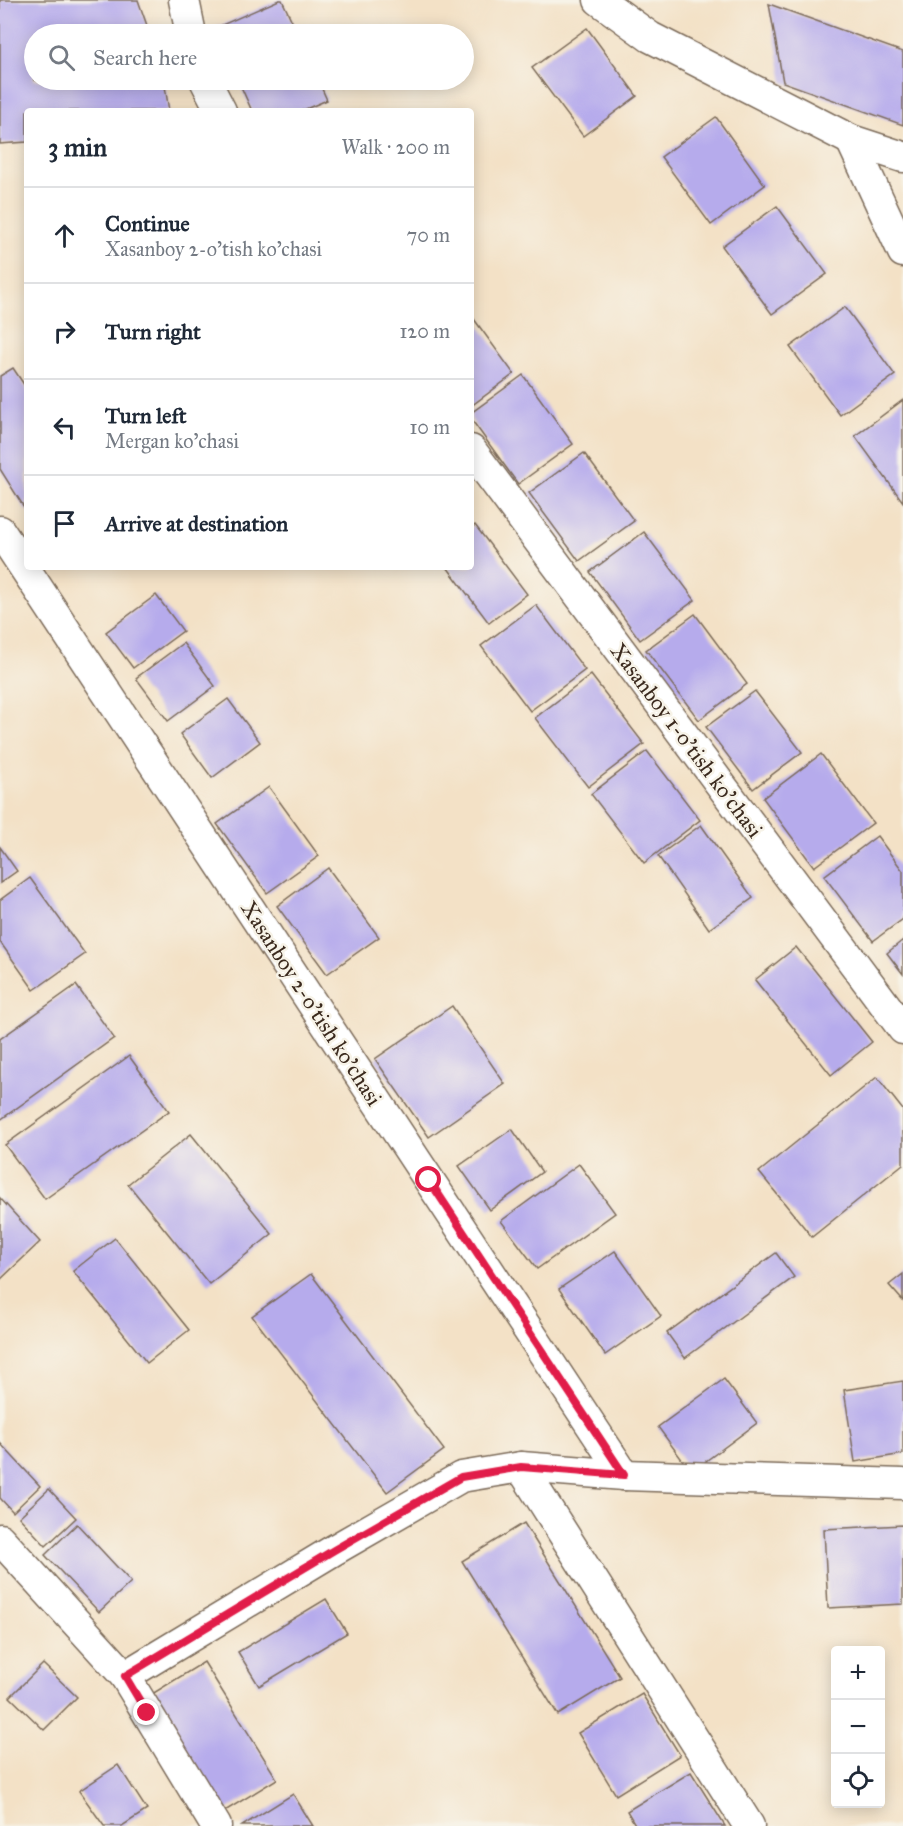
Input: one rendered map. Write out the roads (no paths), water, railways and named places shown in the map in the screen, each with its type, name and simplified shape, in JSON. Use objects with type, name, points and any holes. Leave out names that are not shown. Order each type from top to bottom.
[{"type":"street","points":[[599,0],[650,37],[851,140],[903,158]]},
{"type":"street","points":[[187,1],[190,24]]},
{"type":"street","points":[[210,90],[219,108]]},
{"type":"street","points":[[851,140],[903,252]]},
{"type":"street","name":"Xasanboy 1-o'tish ko'chasi","points":[[474,454],[903,1029]]},
{"type":"street","name":"Xasanboy 2-o'tish ko'chasi","points":[[0,531],[24,567]]},
{"type":"street","name":"Xasanboy 2-o'tish ko'chasi","points":[[26,570],[624,1475]]},
{"type":"street","points":[[521,1467],[749,1826]]},
{"type":"street","points":[[125,1676],[334,1550],[461,1477],[521,1467],[624,1475],[903,1484]]},
{"type":"street","points":[[0,1539],[125,1676],[216,1826]]}]
